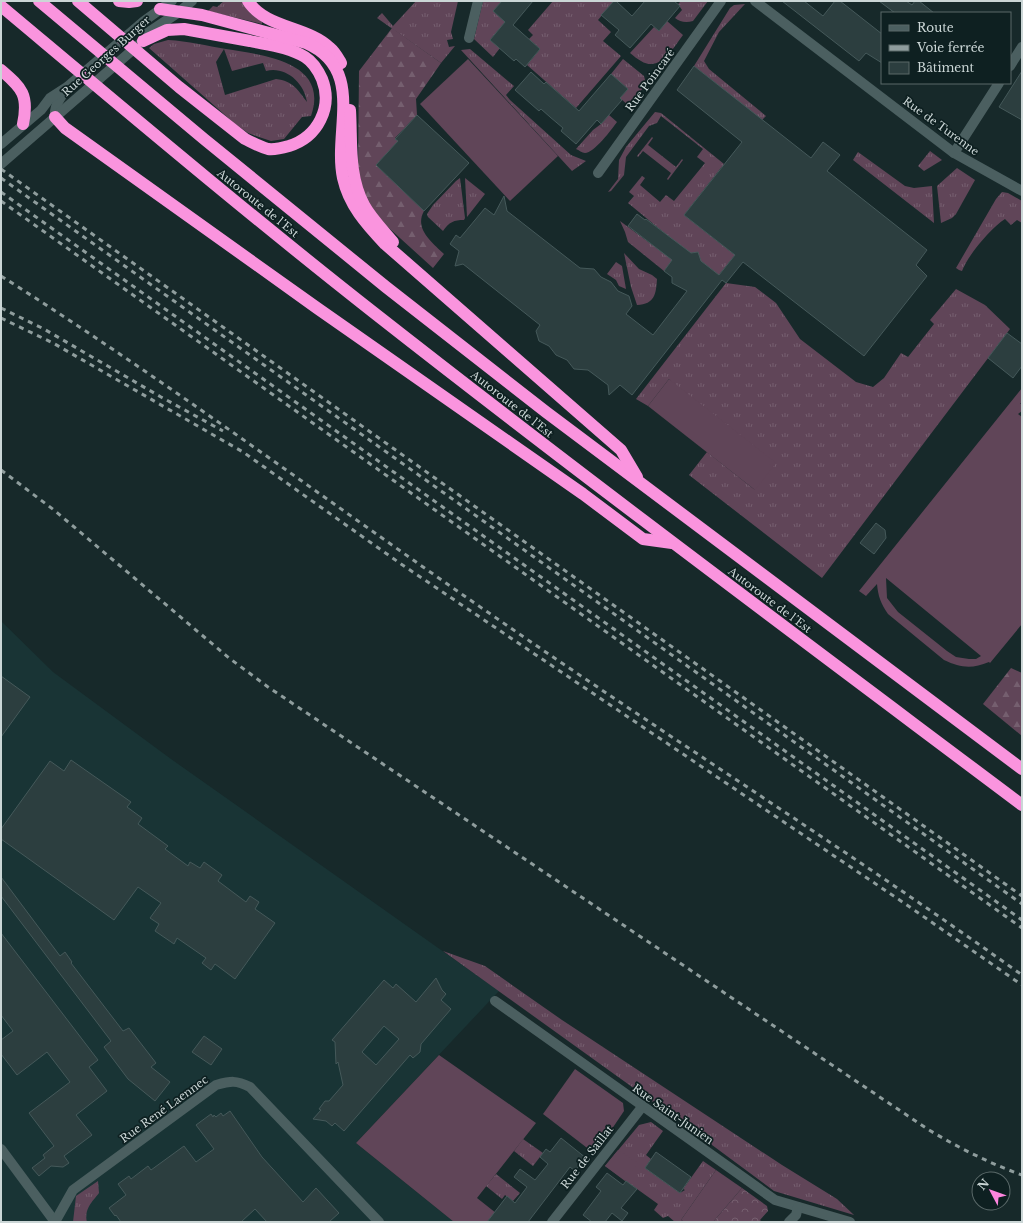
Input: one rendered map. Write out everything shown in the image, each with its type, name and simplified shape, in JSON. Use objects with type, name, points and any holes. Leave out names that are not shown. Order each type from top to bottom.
[{"type":"highway","name":"Autoroute de l’Est","points":[[39,1],[204,139],[386,287],[546,412],[1022,769]]},
{"type":"highway","points":[[78,1],[179,87],[255,145],[268,149],[280,149],[304,140],[319,123],[324,111],[326,99],[324,86],[319,71],[306,58],[290,49],[184,29],[167,30],[143,41]]},
{"type":"highway","points":[[119,1],[137,1]]},
{"type":"highway","points":[[248,1],[254,9],[267,18],[320,40],[331,48],[341,64],[349,84],[351,163],[356,188],[364,206],[425,279]]},
{"type":"highway","name":"Autoroute de l’Est","points":[[1,6],[193,167],[371,310],[528,433],[1022,805]]},
{"type":"highway","points":[[160,9],[202,15],[306,43],[317,48],[330,60],[339,74],[344,95],[341,157],[343,177],[348,195],[367,226],[385,244],[621,450],[640,482]]},
{"type":"highway","points":[[1,70],[18,85],[22,91],[25,106],[23,124]]},
{"type":"highway","points":[[56,107],[65,128],[317,308],[583,494],[643,539],[674,543]]},
{"type":"street","name":"Rue Georges Burger","points":[[1,164],[37,133],[56,107],[68,87],[132,31],[172,1]]},
{"type":"street","name":"Rue Georges Burger","points":[[1,144],[41,110],[56,107],[143,41],[146,34],[179,12],[192,1]]},
{"type":"street","points":[[469,38],[478,1]]},
{"type":"street","name":"Rue Poincaré","points":[[598,173],[721,1]]},
{"type":"street","name":"Rue de Turenne","points":[[755,1],[954,153],[1022,191]]},
{"type":"street","points":[[1011,64],[1022,47]]},
{"type":"street","points":[[954,153],[998,84]]},
{"type":"street","name":"Rue Saint-Junien","points":[[495,1001],[642,1107],[775,1200],[850,1222]]},
{"type":"street","name":"Rue René Laennec","points":[[55,1222],[73,1190],[216,1085],[228,1082],[241,1082],[250,1088],[379,1222]]},
{"type":"street","name":"Rue de Saillat","points":[[552,1222],[642,1107]]},
{"type":"street","points":[[1,1149],[55,1222]]},
{"type":"street","points":[[789,1222],[796,1214],[798,1207]]},
{"type":"shaded area","points":[[1,621],[53,672],[171,759],[499,991],[356,1143],[454,1222],[1,1222]]},
{"type":"green space","points":[[224,1],[241,1],[250,13],[262,22],[262,24],[208,11],[213,6],[217,7]]},
{"type":"green space","points":[[416,1],[458,1],[451,32],[453,39],[447,40],[449,47],[455,46],[441,63],[377,18],[382,13],[393,26]]},
{"type":"green space","points":[[483,1],[502,1],[493,11],[505,22],[490,40],[500,48],[493,57],[474,39]]},
{"type":"green space","points":[[553,1],[614,1],[598,20],[611,32],[603,41],[621,56],[576,108],[527,65],[540,49],[529,39],[533,35],[528,30]]},
{"type":"green space","points":[[681,1],[708,1],[693,21],[686,22],[675,18],[682,10],[678,4]]},
{"type":"green space","points":[[745,4],[719,32],[704,61],[709,69],[766,116],[762,120],[694,66],[730,8],[734,5]]},
{"type":"green space","points":[[667,21],[683,35],[666,57],[654,64],[648,64],[630,53],[654,27],[659,31]]},
{"type":"green space","points":[[392,28],[441,63],[416,99],[417,115],[395,138],[398,141],[376,165],[424,211],[421,218],[423,229],[430,240],[444,254],[433,268],[379,219],[368,203],[361,186],[358,170],[359,71]]},
{"type":"green space","points":[[168,40],[183,41],[257,54],[274,58],[289,64],[302,72],[311,83],[314,98],[311,116],[302,117],[284,139],[271,141],[248,133],[234,123],[149,48],[154,44]],"holes":[[[224,49],[232,71],[263,63],[266,71],[273,70],[287,73],[298,82],[307,102],[298,90],[291,84],[276,79],[225,95],[216,62]]]},
{"type":"green space","points":[[470,49],[514,86],[506,95],[510,100],[571,155],[586,161],[572,171],[461,50]]},
{"type":"green space","points":[[468,59],[558,156],[510,201],[420,104]]},
{"type":"green space","points":[[623,59],[644,76],[646,84],[629,106],[620,98],[628,89],[611,74]]},
{"type":"green space","points":[[655,112],[661,113],[724,164],[684,215],[735,255],[718,276],[683,247],[664,271],[628,242],[620,221],[666,255],[668,236],[628,203],[634,196],[629,192],[642,176],[645,178],[640,185],[660,202],[666,195],[674,201],[705,163],[697,157],[703,149],[661,116],[657,123],[649,126],[626,157],[624,175],[611,191],[608,192],[618,179],[619,160],[626,147]]},
{"type":"green space","points":[[609,115],[617,122],[598,145],[589,152],[585,153],[576,149],[593,130]]},
{"type":"green space","points":[[652,137],[653,138],[648,145],[676,167],[682,159],[683,160],[668,180],[667,179],[671,173],[643,151],[638,157],[637,156]]},
{"type":"green space","points":[[930,151],[942,160],[924,171],[918,166]]},
{"type":"green space","points":[[858,152],[905,186],[914,188],[932,186],[934,223],[853,160]]},
{"type":"green space","points":[[957,168],[975,180],[956,214],[952,218],[941,223],[937,186]]},
{"type":"green space","points":[[460,178],[465,218],[464,220],[452,222],[447,225],[443,231],[428,217],[427,214],[433,205]]},
{"type":"green space","points":[[465,178],[485,194],[467,217]]},
{"type":"green space","points":[[1002,192],[1008,193],[1022,201],[1022,223],[1017,220],[1011,225],[1005,219],[999,223],[969,257],[962,271],[959,270],[956,268],[996,199]]},
{"type":"green space","points":[[624,253],[639,269],[657,279],[655,294],[648,303],[637,305],[631,287]]},
{"type":"green space","points":[[616,262],[622,266],[626,289],[619,286],[616,280],[607,274]]},
{"type":"green space","points":[[726,283],[755,287],[776,303],[800,339],[856,382],[873,387],[884,378],[901,353],[908,357],[934,324],[930,320],[956,289],[985,305],[1010,329],[822,578],[689,475],[707,452],[755,490],[669,379],[648,406],[636,399]]},
{"type":"green space","points":[[669,379],[776,463],[755,490],[648,406]]},
{"type":"green space","points":[[1022,388],[1022,402],[1020,404],[1022,404],[1022,411],[1018,414],[1022,417],[1022,624],[990,663],[972,667],[956,665],[944,660],[888,614],[880,600],[877,584],[866,596],[859,591]],"holes":[[[886,578],[981,656],[976,659],[956,657],[898,612],[887,598]]]},
{"type":"green space","points":[[1011,668],[1022,673],[1022,736],[983,704]]},
{"type":"green space","points":[[443,951],[485,966],[562,1020],[782,1165],[837,1199],[854,1215],[774,1191]]},
{"type":"green space","points":[[439,1055],[536,1123],[477,1198],[501,1217],[490,1218],[487,1222],[454,1222],[356,1143]]},
{"type":"green space","points":[[575,1069],[623,1103],[624,1111],[595,1154],[543,1114]]},
{"type":"green space","points":[[651,1122],[663,1131],[646,1155],[651,1159],[645,1168],[680,1193],[685,1190],[683,1189],[703,1161],[716,1170],[681,1220],[685,1222],[675,1222],[668,1216],[663,1218],[654,1210],[658,1204],[605,1166],[639,1125]]},
{"type":"green space","points":[[523,1139],[543,1153],[533,1166],[514,1151]]},
{"type":"green space","points":[[618,1150],[638,1163],[625,1181],[605,1166]]},
{"type":"green space","points":[[716,1170],[742,1188],[713,1222],[685,1222],[681,1220]]},
{"type":"green space","points":[[496,1174],[520,1193],[513,1201],[505,1195],[502,1199],[486,1186]]},
{"type":"green space","points":[[98,1181],[99,1193],[88,1209],[86,1217],[87,1222],[73,1222],[76,1196]]},
{"type":"green space","points":[[742,1188],[767,1206],[768,1211],[760,1220],[762,1222],[713,1222]]},
{"type":"building","points":[[502,1],[533,1],[513,25],[540,49],[525,67],[516,59],[514,61],[490,40],[505,22],[493,11]]},
{"type":"building","points":[[614,1],[616,1],[632,16],[645,1],[674,1],[680,6],[659,31],[651,24],[630,48],[615,35],[619,30],[601,15]]},
{"type":"building","points":[[782,1],[804,1],[823,16],[835,1],[840,1],[881,33],[881,62],[866,53],[859,61]]},
{"type":"building","points":[[879,1],[906,1],[912,5],[915,1],[919,1],[933,12],[894,12]]},
{"type":"building","points":[[694,66],[811,158],[823,142],[840,155],[827,171],[927,250],[916,265],[927,276],[864,356],[743,262],[726,283],[722,280],[632,395],[620,385],[609,395],[608,385],[588,370],[574,369],[567,360],[556,355],[549,346],[539,341],[536,331],[540,325],[463,264],[455,266],[459,251],[450,244],[456,235],[460,238],[485,208],[494,215],[504,196],[507,211],[580,268],[594,269],[601,277],[611,282],[618,291],[629,296],[632,306],[626,314],[653,335],[687,291],[672,283],[672,277],[664,271],[672,260],[628,226],[637,214],[645,220],[646,219],[691,253],[698,252],[701,261],[719,275],[735,255],[684,215],[742,142],[677,90]]},
{"type":"building","points":[[1022,71],[1022,120],[999,107]]},
{"type":"building","points":[[531,72],[544,84],[546,82],[579,111],[611,74],[628,89],[620,98],[622,100],[601,124],[597,120],[576,144],[561,131],[563,128],[541,109],[539,111],[515,90]]},
{"type":"building","points":[[417,115],[469,163],[424,211],[376,165],[398,141],[395,139]]},
{"type":"building","points":[[1007,333],[1022,344],[1022,366],[1013,378],[988,358]]},
{"type":"building","points":[[876,523],[885,530],[886,538],[874,554],[860,543]]},
{"type":"building","points":[[1,676],[30,697],[1,737]]},
{"type":"building","points":[[71,760],[131,802],[127,807],[142,818],[138,824],[168,846],[165,849],[188,866],[190,862],[200,868],[204,862],[222,875],[218,881],[246,902],[250,896],[259,902],[255,909],[275,923],[235,979],[215,964],[211,970],[202,963],[206,958],[177,938],[174,944],[155,931],[159,924],[150,918],[161,903],[138,887],[114,920],[1,839],[1,829],[50,761],[64,771]]},
{"type":"building","points":[[1,877],[60,956],[65,952],[72,962],[71,963],[123,1031],[129,1028],[156,1063],[151,1067],[170,1082],[155,1101],[128,1079],[104,1047],[111,1041],[1,896]]},
{"type":"building","points":[[1,933],[98,1060],[89,1067],[107,1091],[76,1115],[92,1135],[64,1156],[69,1163],[63,1167],[51,1166],[39,1176],[32,1168],[45,1158],[43,1155],[54,1146],[29,1113],[70,1082],[47,1052],[17,1075],[1,1054],[1,1040],[13,1031],[1,1015]]},
{"type":"building","points":[[436,978],[442,990],[446,994],[441,1000],[451,1009],[421,1044],[420,1052],[413,1058],[410,1055],[344,1131],[335,1123],[332,1126],[326,1121],[313,1119],[321,1110],[319,1109],[325,1101],[329,1101],[343,1085],[338,1062],[336,1064],[335,1042],[332,1040],[384,980],[393,988],[396,984],[416,1002]],"holes":[[[384,1026],[399,1039],[376,1065],[362,1052]]]},
{"type":"building","points":[[204,1036],[222,1049],[211,1065],[192,1052]]},
{"type":"building","points":[[230,1111],[262,1157],[303,1202],[316,1188],[339,1213],[329,1222],[267,1222],[255,1209],[241,1222],[121,1222],[116,1215],[115,1216],[109,1208],[126,1195],[118,1184],[129,1176],[131,1179],[148,1166],[151,1170],[184,1146],[196,1162],[214,1149],[196,1125],[211,1114],[213,1117],[214,1115],[216,1117],[221,1113],[223,1116]]},
{"type":"building","points":[[561,1138],[586,1158],[575,1171],[570,1167],[528,1222],[487,1222],[507,1196],[515,1203],[527,1187],[514,1177],[520,1169],[535,1180],[548,1164],[540,1157],[546,1149],[550,1152]]},
{"type":"building","points":[[656,1152],[691,1177],[680,1193],[645,1168]]},
{"type":"building","points":[[607,1173],[623,1185],[626,1181],[637,1189],[621,1208],[628,1213],[622,1221],[612,1213],[605,1222],[592,1222],[583,1215],[601,1191],[596,1187]]},
{"type":"railway","points":[[1,169],[1022,896]]},
{"type":"railway","points":[[1,178],[1022,904]]},
{"type":"railway","points":[[1,192],[1022,920]]},
{"type":"railway","points":[[1,201],[1022,928]]},
{"type":"railway","points":[[1,276],[65,317],[191,403],[502,622],[893,885],[1022,975]]},
{"type":"railway","points":[[1,308],[44,329],[223,431]]},
{"type":"railway","points":[[1,318],[53,343],[243,452],[401,564],[904,903],[1022,985]]},
{"type":"railway","points":[[1,470],[54,510],[229,658],[268,687],[929,1130],[974,1155],[1022,1175]]}]
